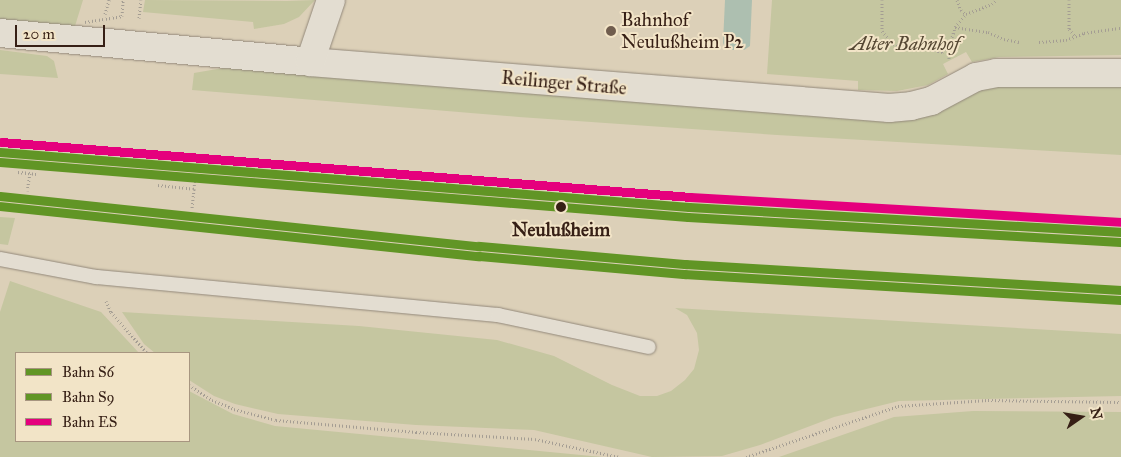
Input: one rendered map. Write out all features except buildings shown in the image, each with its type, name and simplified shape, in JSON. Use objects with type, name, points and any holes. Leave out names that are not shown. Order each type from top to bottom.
[{"type":"street","points":[[310,62],[331,0]]},
{"type":"street","name":"Reilinger Straße","points":[[0,33],[310,62],[889,108],[911,106],[931,101],[976,76],[996,73],[1121,73]]},
{"type":"lane","points":[[0,259],[96,277],[498,315],[649,347]]},
{"type":"path","points":[[85,22],[122,16],[123,0]]},
{"type":"path","points":[[139,13],[140,0]]},
{"type":"path","points":[[882,0],[882,31],[893,44],[921,46],[942,52],[949,48]]},
{"type":"path","points":[[957,0],[961,10],[966,14]]},
{"type":"path","points":[[950,61],[949,48],[956,27],[966,14],[986,7],[996,0]]},
{"type":"path","points":[[1069,0],[1069,29],[1075,36]]},
{"type":"path","points":[[956,27],[973,29],[1004,39],[1023,42]]},
{"type":"path","points":[[1031,42],[1066,40],[1105,29],[1121,28]]},
{"type":"path","points":[[28,191],[30,173],[18,172],[37,174]]},
{"type":"path","points":[[192,209],[195,178]]},
{"type":"path","points":[[158,185],[194,189]]},
{"type":"path","points":[[96,277],[111,312],[146,352]]},
{"type":"path","points":[[190,386],[212,400],[234,409],[276,420],[416,432],[535,439],[619,457]]},
{"type":"path","points":[[746,457],[898,406],[988,400],[1121,402]]},
{"type":"green space","points":[[0,0],[83,0],[75,26],[0,20]]},
{"type":"green space","points":[[145,0],[315,0],[299,17],[284,24],[254,29],[253,22],[143,12]]},
{"type":"green space","name":"Alter Bahnhof","points":[[772,0],[1121,0],[1121,55],[999,57],[972,62],[966,52],[943,64],[948,74],[928,85],[897,91],[858,90],[858,81],[767,74]]},
{"type":"green space","points":[[0,50],[47,56],[54,61],[58,78],[0,74]]},
{"type":"green space","points":[[223,68],[857,118],[989,86],[1121,83],[1121,155],[777,135],[519,117],[192,90],[194,73]]},
{"type":"green space","points":[[0,217],[15,218],[8,245],[0,244]]},
{"type":"green space","points":[[10,281],[101,312],[138,352],[15,352],[15,442],[190,442],[190,392],[233,414],[275,426],[602,457],[0,457],[0,312]]},
{"type":"green space","points":[[675,308],[1121,334],[1121,396],[899,401],[834,417],[760,445],[722,456],[652,457],[534,430],[416,425],[278,414],[235,404],[214,396],[190,381],[190,352],[154,352],[144,344],[122,312],[359,326],[497,340],[554,356],[612,385],[640,396],[657,396],[671,391],[685,380],[694,369],[699,350],[697,333],[687,315]]},
{"type":"green space","points":[[973,411],[1121,412],[1121,457],[779,457],[894,417]]},
{"type":"shaded area","points":[[725,0],[752,0],[750,46],[744,50],[727,50],[723,43]]},
{"type":"rail line","name":"ES","points":[[1,142],[690,197],[1121,222]]},
{"type":"rail line","name":"S6","points":[[0,152],[689,207],[1121,232]]},
{"type":"rail line","name":"S9","points":[[0,162],[688,217],[1120,242]]},
{"type":"rail line","name":"S6","points":[[0,196],[479,246],[685,264],[1121,290]]},
{"type":"rail line","name":"S9","points":[[0,206],[478,256],[684,274],[1120,300]]},
{"type":"place","name":"Bahnhof Neulußheim P2","points":[[611,31]]},
{"type":"place","name":"Neulußheim","points":[[561,207]]}]
